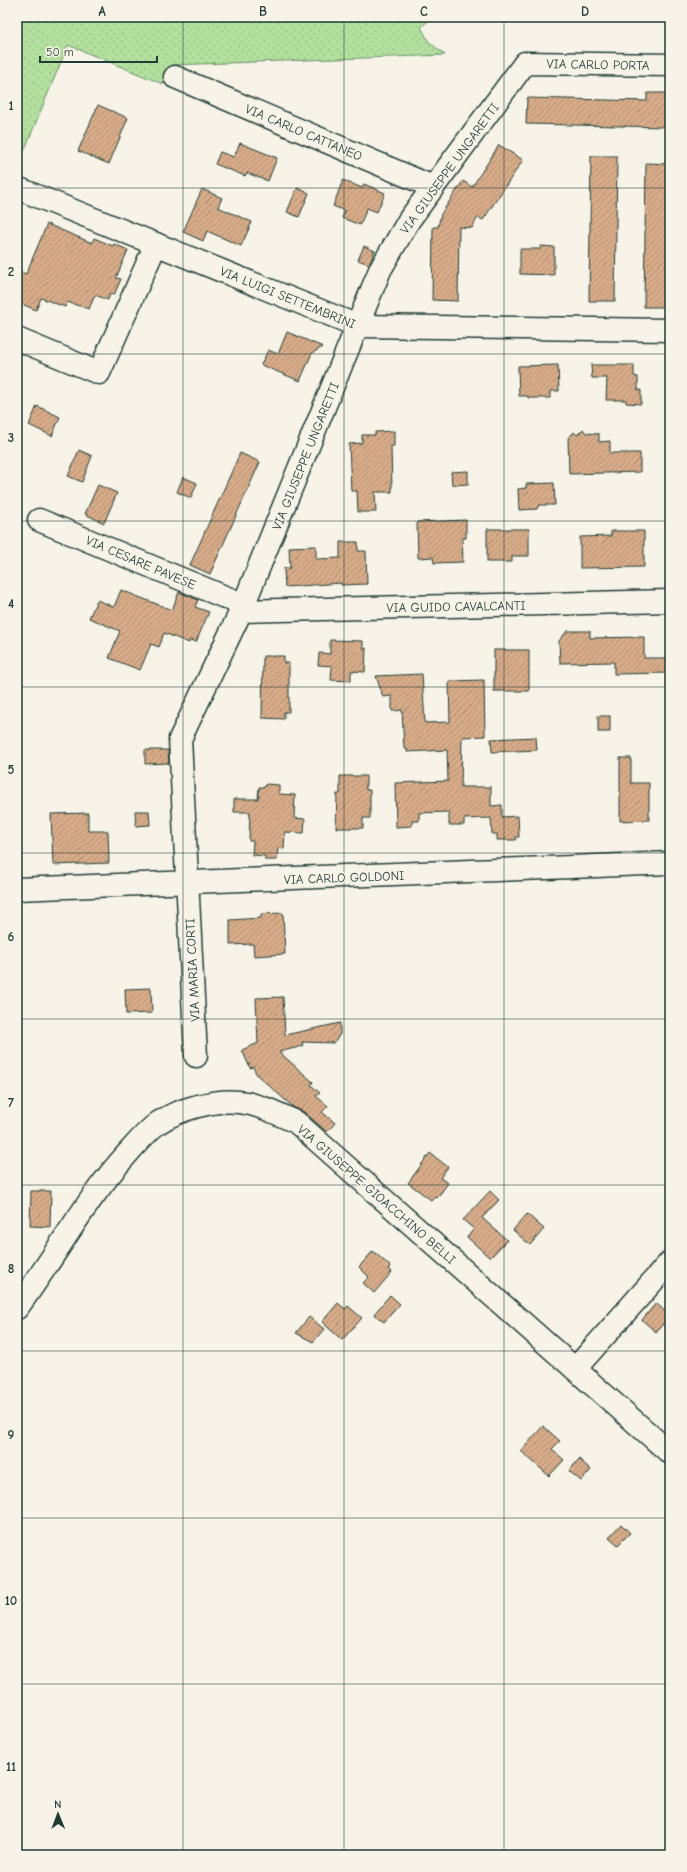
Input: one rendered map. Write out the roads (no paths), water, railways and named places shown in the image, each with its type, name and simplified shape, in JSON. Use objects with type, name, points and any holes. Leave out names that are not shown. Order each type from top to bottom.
[{"type":"street","name":"VIA CARLO PORTA","points":[[526,63],[670,65]]},
{"type":"street","name":"VIA GIUSEPPE UNGARETTI","points":[[187,883],[180,739],[242,608],[380,270],[409,220],[526,63]]},
{"type":"street","name":"VIA CARLO CATTANEO","points":[[175,77],[433,188]]},
{"type":"street","name":"VIA LUIGI SETTEMBRINI","points":[[17,188],[358,326],[670,330]]},
{"type":"street","points":[[17,339],[99,373],[156,244]]},
{"type":"street","name":"VIA CESARE PAVESE","points":[[39,520],[242,608]]},
{"type":"street","name":"VIA GUIDO CAVALCANTI","points":[[242,608],[670,601]]},
{"type":"street","name":"VIA CARLO GOLDONI","points":[[17,889],[670,863]]},
{"type":"street","name":"VIA MARIA CORTI","points":[[187,883],[196,1056]]},
{"type":"street","name":"VIA GIUSEPPE GIOACCHINO BELLI","points":[[17,1308],[37,1281],[86,1205],[119,1162],[158,1123],[186,1110],[207,1104],[239,1102],[268,1109],[296,1122],[670,1453]]},
{"type":"street","points":[[575,1368],[670,1262]]}]
